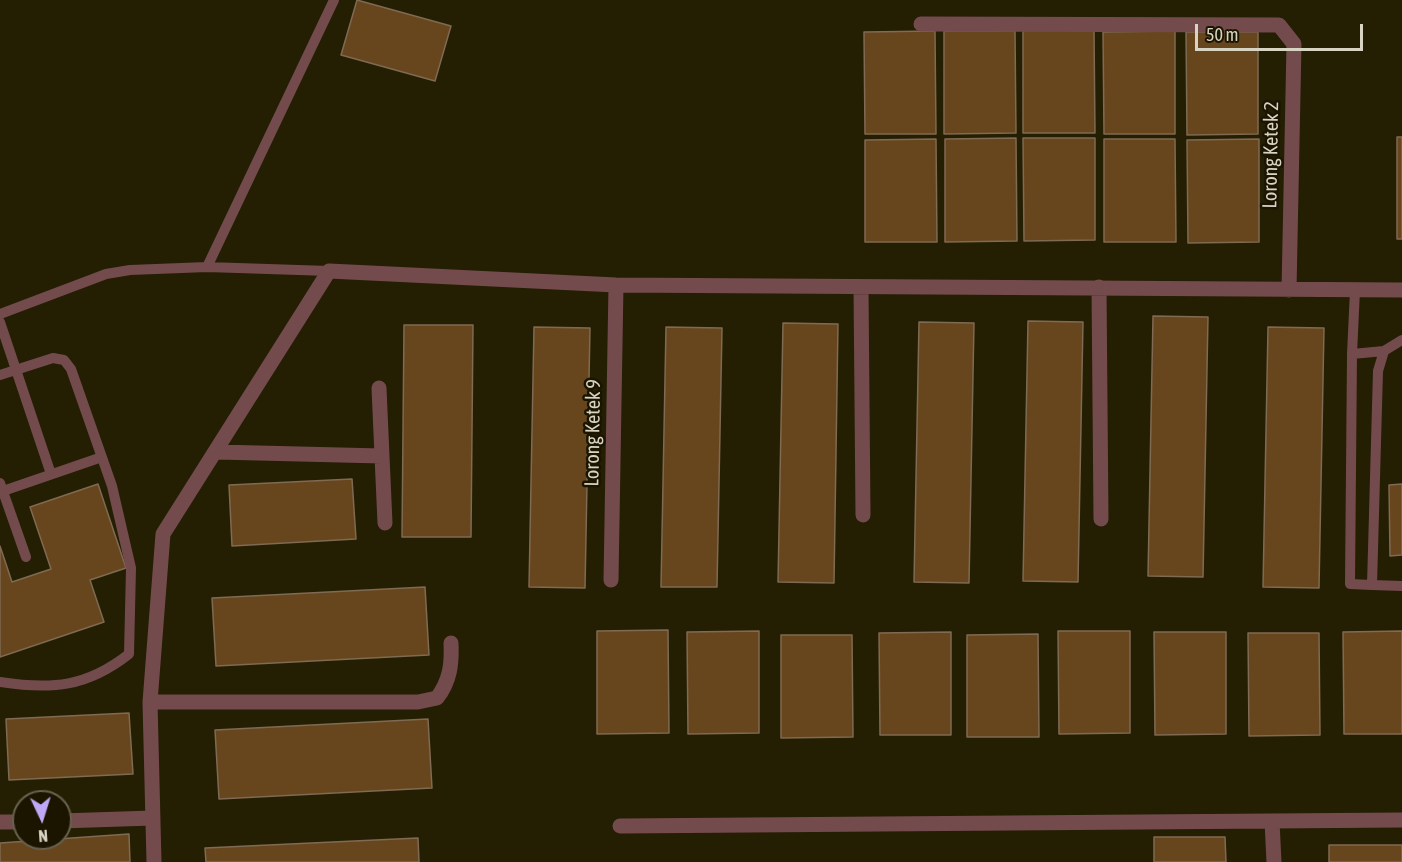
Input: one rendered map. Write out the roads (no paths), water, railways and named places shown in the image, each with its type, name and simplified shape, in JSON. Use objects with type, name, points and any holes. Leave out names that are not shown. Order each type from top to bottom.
[{"type":"street","name":"Lorong Ketek 2","points":[[921,24],[1279,26],[1294,45],[1289,290]]},
{"type":"street","points":[[154,862],[150,702],[163,534],[217,452],[329,271],[616,285],[1402,290]]},
{"type":"street","name":"Lorong Ketek 9","points":[[611,580],[616,285]]},
{"type":"street","points":[[861,287],[864,515]]},
{"type":"street","points":[[1099,287],[1101,519]]},
{"type":"street","points":[[379,388],[385,523]]},
{"type":"street","points":[[217,452],[382,456]]},
{"type":"street","points":[[150,702],[418,702],[437,698],[447,685],[452,664],[451,642]]},
{"type":"street","points":[[72,821],[153,818]]},
{"type":"street","points":[[620,826],[1402,820]]},
{"type":"street","points":[[1272,821],[1274,862]]},
{"type":"lane","points":[[207,267],[334,0]]},
{"type":"lane","points":[[0,314],[106,274],[130,270],[207,267],[329,271]]},
{"type":"lane","points":[[1355,290],[1352,354],[1350,584],[1402,586]]},
{"type":"lane","points":[[0,322],[51,474]]},
{"type":"lane","points":[[1352,354],[1384,351],[1402,340]]},
{"type":"lane","points":[[1372,585],[1378,371],[1384,351]]},
{"type":"lane","points":[[0,375],[52,358],[64,360],[71,369],[112,486],[131,568],[129,654],[108,670],[74,685],[29,687],[0,682]]},
{"type":"lane","points":[[26,557],[1,487],[102,457]]}]
